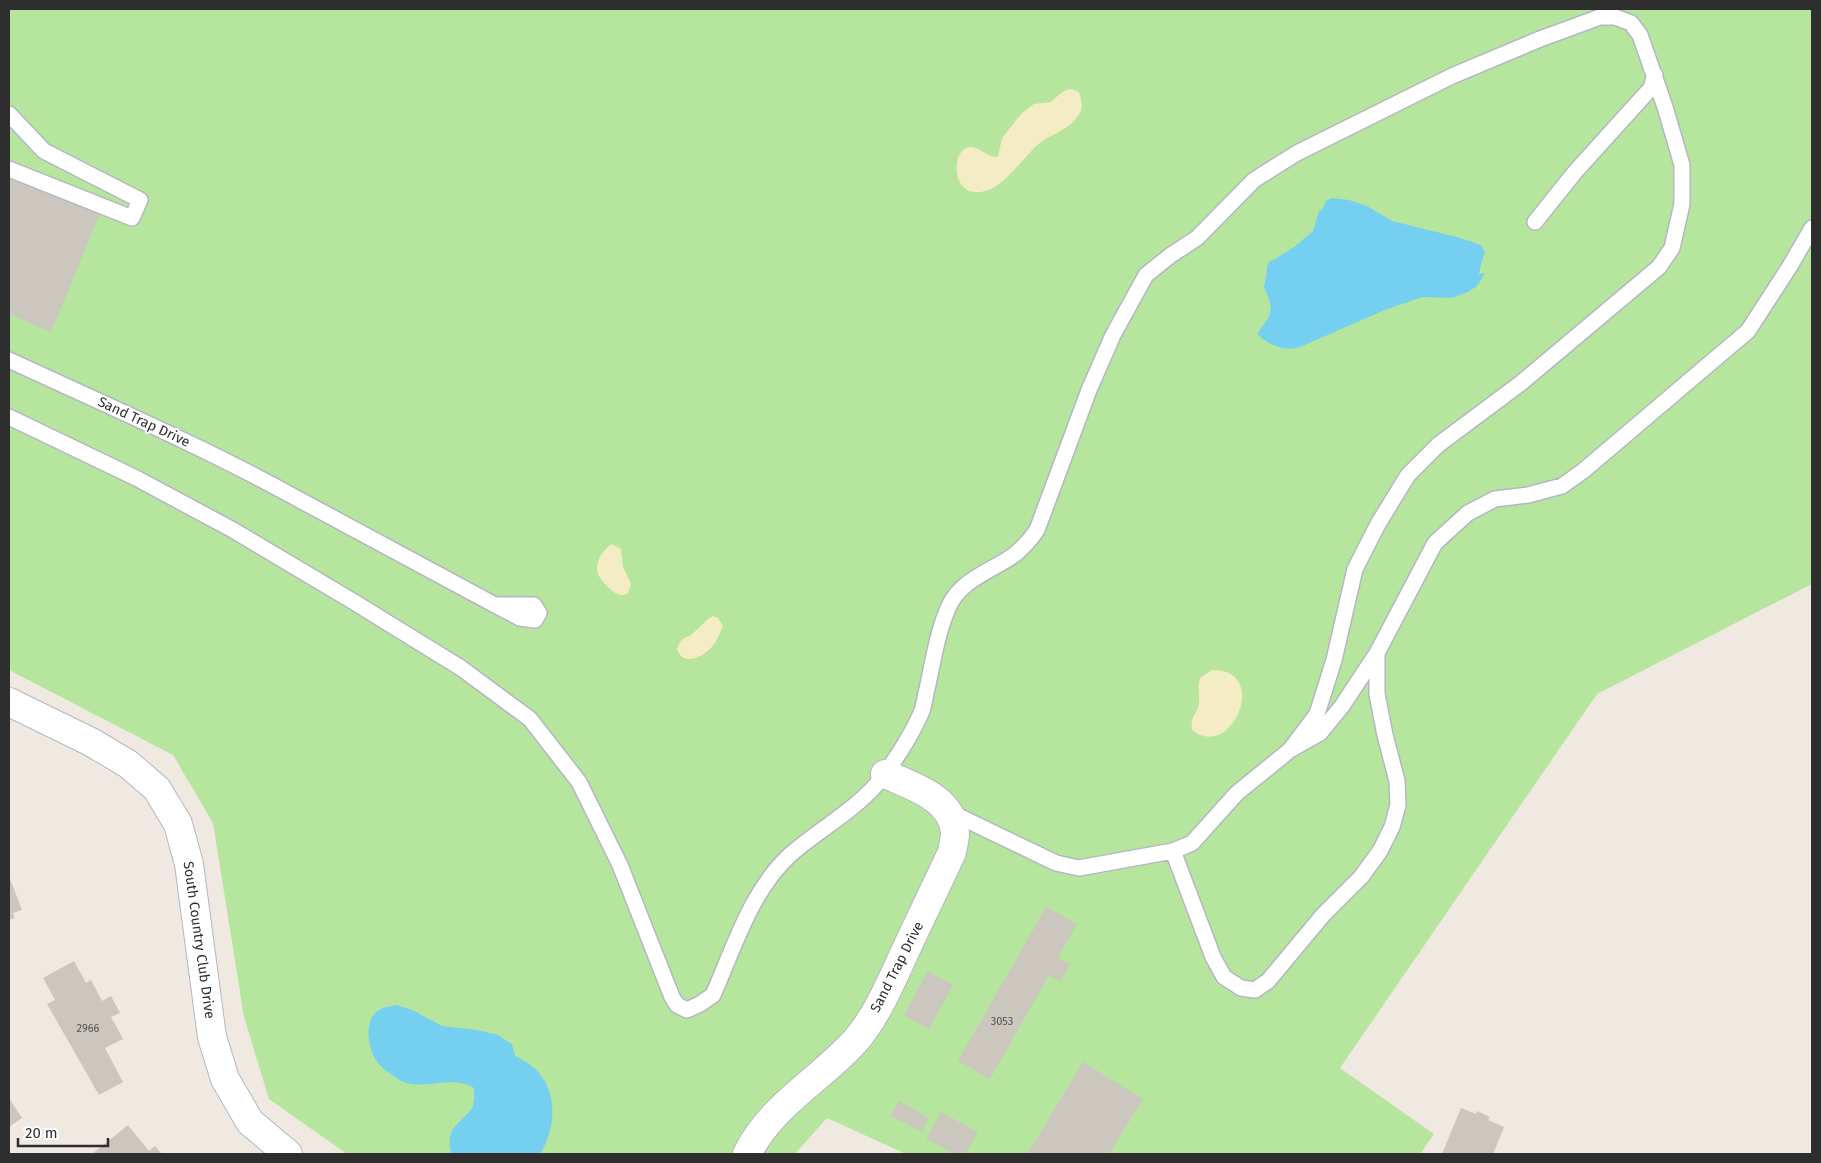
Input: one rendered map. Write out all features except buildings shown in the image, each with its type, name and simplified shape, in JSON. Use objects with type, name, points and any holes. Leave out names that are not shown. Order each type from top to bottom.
[{"type":"street","name":"South Country Club Drive","points":[[9,702],[91,742],[128,764],[157,789],[178,824],[190,864],[212,1037],[225,1079],[250,1122],[288,1154]]},
{"type":"street","points":[[885,774],[932,796],[948,810]]},
{"type":"street","name":"Sand Trap Drive","points":[[747,1154],[756,1136],[780,1108],[828,1068],[858,1038],[882,1002],[952,852],[955,833],[948,810]]},
{"type":"lane","points":[[9,417],[136,478],[233,530],[461,668],[530,719],[579,782],[620,865],[672,997],[677,1005],[687,1010],[712,996],[753,905],[768,879],[791,854],[867,794],[885,774],[922,711],[942,623],[951,602],[964,586],[1013,555],[1026,544],[1037,530],[1089,390],[1113,335],[1146,275],[1171,255],[1197,238],[1254,180],[1297,153],[1452,76],[1540,39],[1600,17],[1615,17],[1631,22],[1640,35],[1655,75],[1682,165],[1682,204],[1672,248],[1658,267],[1521,383],[1438,446],[1408,476],[1378,524],[1354,569],[1334,660],[1317,714],[1290,750]]},
{"type":"lane","points":[[1535,222],[1576,172],[1651,88],[1655,75]]},
{"type":"lane","points":[[1636,103],[1649,101],[1665,107]]},
{"type":"lane","points":[[9,114],[44,151],[140,200],[132,218],[9,169]]},
{"type":"lane","points":[[1182,875],[1182,855],[1237,793],[1290,750],[1320,733],[1342,706],[1377,653],[1435,544],[1468,513],[1495,499],[1528,495],[1562,486],[1583,471],[1748,331],[1812,228]]},
{"type":"lane","name":"Sand Trap Drive","points":[[9,360],[207,451],[495,605]]},
{"type":"lane","points":[[1174,851],[1213,957],[1224,977],[1241,988],[1255,990],[1268,981],[1323,915],[1361,877],[1380,851],[1392,827],[1398,805],[1397,781],[1377,694],[1377,653]]},
{"type":"lane","points":[[948,810],[1056,863],[1079,868],[1174,851],[1192,843]]},
{"type":"green space","points":[[9,9],[1812,9],[1812,584],[1597,694],[1340,1068],[1434,1134],[1420,1154],[906,1154],[827,1118],[795,1154],[347,1154],[269,1099],[244,1017],[213,823],[173,755],[9,670]]},
{"type":"sand","points":[[1071,89],[1079,92],[1082,106],[1081,111],[1071,124],[1040,143],[994,188],[975,192],[967,190],[961,184],[956,169],[957,161],[964,149],[974,147],[992,156],[998,156],[1002,138],[1022,113],[1034,104],[1051,102],[1063,92]]},
{"type":"sand","points":[[612,544],[621,549],[623,567],[631,584],[628,593],[624,595],[618,595],[603,582],[597,570],[600,557],[605,549]]},
{"type":"sand","points":[[713,616],[718,618],[723,626],[717,640],[706,653],[689,659],[680,655],[677,649],[680,642]]},
{"type":"sand","points":[[1213,670],[1230,674],[1240,684],[1242,697],[1239,712],[1231,725],[1220,734],[1206,737],[1192,730],[1192,721],[1199,704],[1200,679]]},
{"type":"water","points":[[1332,198],[1349,200],[1367,206],[1392,221],[1481,245],[1485,252],[1479,274],[1485,273],[1477,286],[1468,292],[1451,298],[1422,297],[1385,310],[1300,347],[1288,349],[1272,344],[1257,334],[1269,317],[1271,307],[1264,288],[1268,263],[1293,248],[1313,231],[1319,211],[1322,210],[1326,201]]},
{"type":"water","points":[[397,1005],[412,1010],[442,1026],[477,1030],[498,1035],[512,1044],[515,1056],[537,1070],[547,1086],[552,1105],[551,1126],[540,1154],[451,1154],[451,1134],[456,1125],[472,1109],[474,1088],[466,1084],[449,1082],[406,1083],[381,1067],[372,1052],[369,1041],[370,1022],[374,1014],[380,1009]]}]
